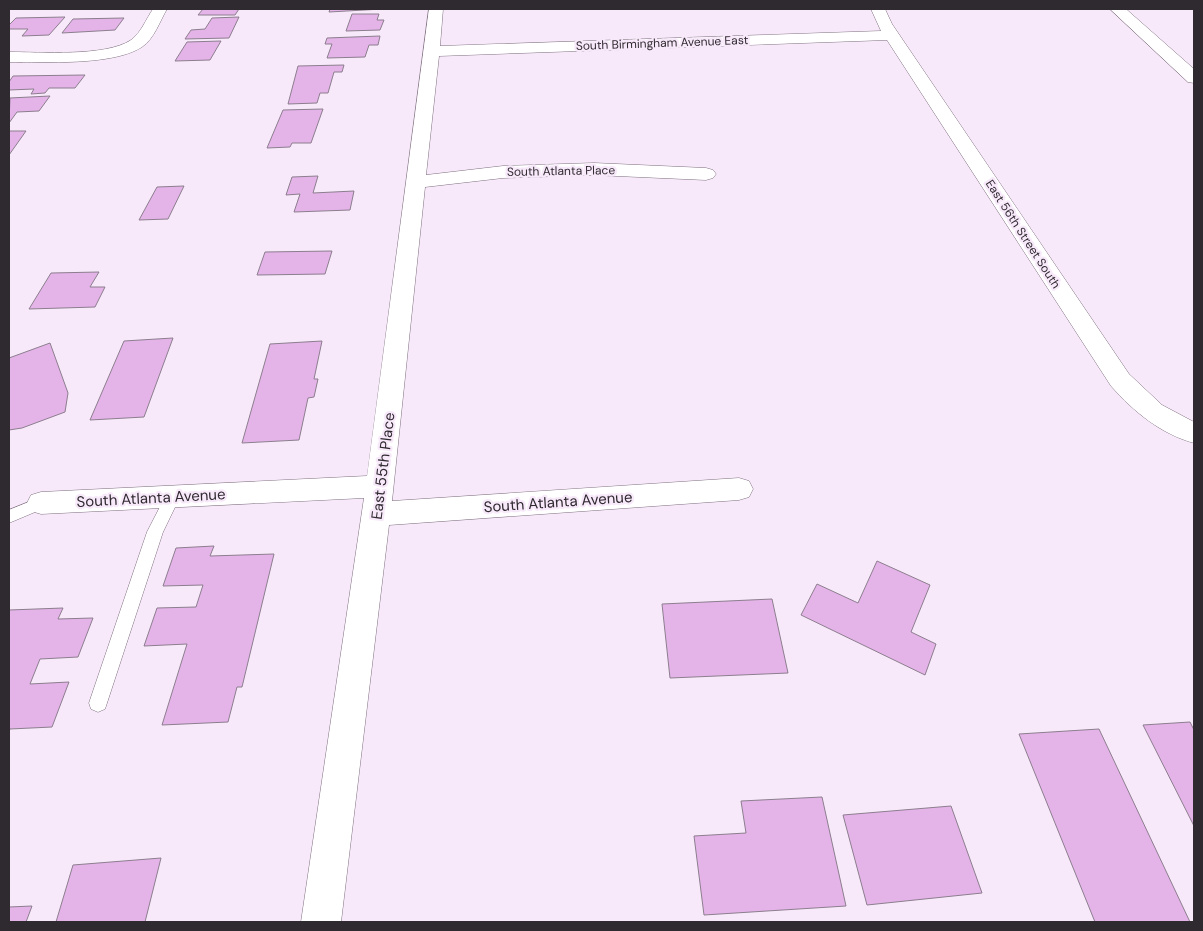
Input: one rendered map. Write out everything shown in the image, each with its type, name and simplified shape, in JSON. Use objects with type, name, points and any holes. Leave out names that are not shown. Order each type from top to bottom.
[{"type":"street","points":[[9,57],[99,54],[127,49],[143,37],[160,9]]},
{"type":"street","name":"East 55th Place","points":[[321,922],[379,500],[436,9]]},
{"type":"street","name":"East 56th Street South","points":[[878,9],[884,24],[1120,380],[1141,403],[1168,422],[1194,433]]},
{"type":"street","points":[[1117,9],[1194,78]]},
{"type":"street","name":"South Birmingham Avenue East","points":[[431,51],[892,35]]},
{"type":"street","name":"South Atlanta Place","points":[[416,182],[502,172],[594,169],[706,174]]},
{"type":"street","name":"South Atlanta Avenue","points":[[41,503],[172,497],[379,500],[739,490]]},
{"type":"lane","points":[[98,703],[155,532],[172,497]]},
{"type":"lane","points":[[9,517],[41,503]]},
{"type":"building","points":[[203,9],[239,9],[235,15],[198,15]]},
{"type":"building","points":[[330,9],[382,9],[329,12]]},
{"type":"building","points":[[352,14],[379,14],[377,20],[384,20],[380,30],[346,31]]},
{"type":"building","points":[[65,17],[49,35],[22,36],[28,29],[9,29],[9,25],[16,18]]},
{"type":"building","points":[[239,17],[229,38],[185,39],[191,30],[205,29],[212,18]]},
{"type":"building","points":[[124,18],[115,30],[62,33],[73,19]]},
{"type":"building","points":[[380,36],[378,45],[369,45],[365,57],[327,58],[332,44],[325,44],[327,38]]},
{"type":"building","points":[[221,41],[210,60],[175,61],[187,42]]},
{"type":"building","points":[[344,65],[342,72],[334,72],[328,93],[320,93],[317,103],[288,104],[298,66]]},
{"type":"building","points":[[85,75],[75,88],[49,88],[45,93],[31,94],[34,89],[9,90],[9,82],[13,76]]},
{"type":"building","points":[[50,96],[39,111],[17,112],[9,123],[10,98]]},
{"type":"building","points":[[323,109],[311,143],[292,143],[290,147],[267,148],[283,110]]},
{"type":"building","points":[[9,131],[26,131],[9,155]]},
{"type":"building","points":[[318,176],[313,193],[354,191],[350,210],[294,212],[300,194],[286,195],[292,177]]},
{"type":"building","points":[[184,186],[168,219],[139,220],[157,187]]},
{"type":"building","points":[[332,251],[325,274],[257,275],[265,252]]},
{"type":"building","points":[[99,272],[90,287],[105,287],[95,307],[29,309],[51,273]]},
{"type":"building","points":[[173,338],[144,417],[90,420],[124,341]]},
{"type":"building","points":[[322,341],[314,379],[318,379],[314,397],[308,398],[299,440],[242,443],[270,344]]},
{"type":"building","points":[[50,343],[68,393],[65,412],[22,428],[9,430],[9,358]]},
{"type":"building","points":[[214,546],[210,556],[274,554],[242,687],[237,687],[228,722],[162,725],[187,644],[144,646],[157,608],[196,607],[203,585],[163,586],[176,548]]},
{"type":"building","points":[[877,561],[930,585],[911,632],[936,644],[925,675],[801,615],[817,584],[858,603]]},
{"type":"building","points":[[772,599],[788,673],[670,678],[662,604]]},
{"type":"building","points":[[63,608],[58,619],[93,618],[78,657],[40,659],[30,684],[69,682],[52,727],[10,729],[9,731],[9,610]]},
{"type":"building","points":[[1190,722],[1194,730],[1194,826],[1143,725]]},
{"type":"building","points":[[1099,729],[1190,922],[1095,922],[1019,734]]},
{"type":"building","points":[[822,797],[846,906],[704,915],[694,836],[746,833],[741,801]]},
{"type":"building","points":[[951,806],[982,893],[867,905],[843,815]]},
{"type":"building","points":[[161,858],[145,922],[56,922],[73,865]]},
{"type":"building","points":[[32,906],[26,922],[9,922],[9,907]]}]
